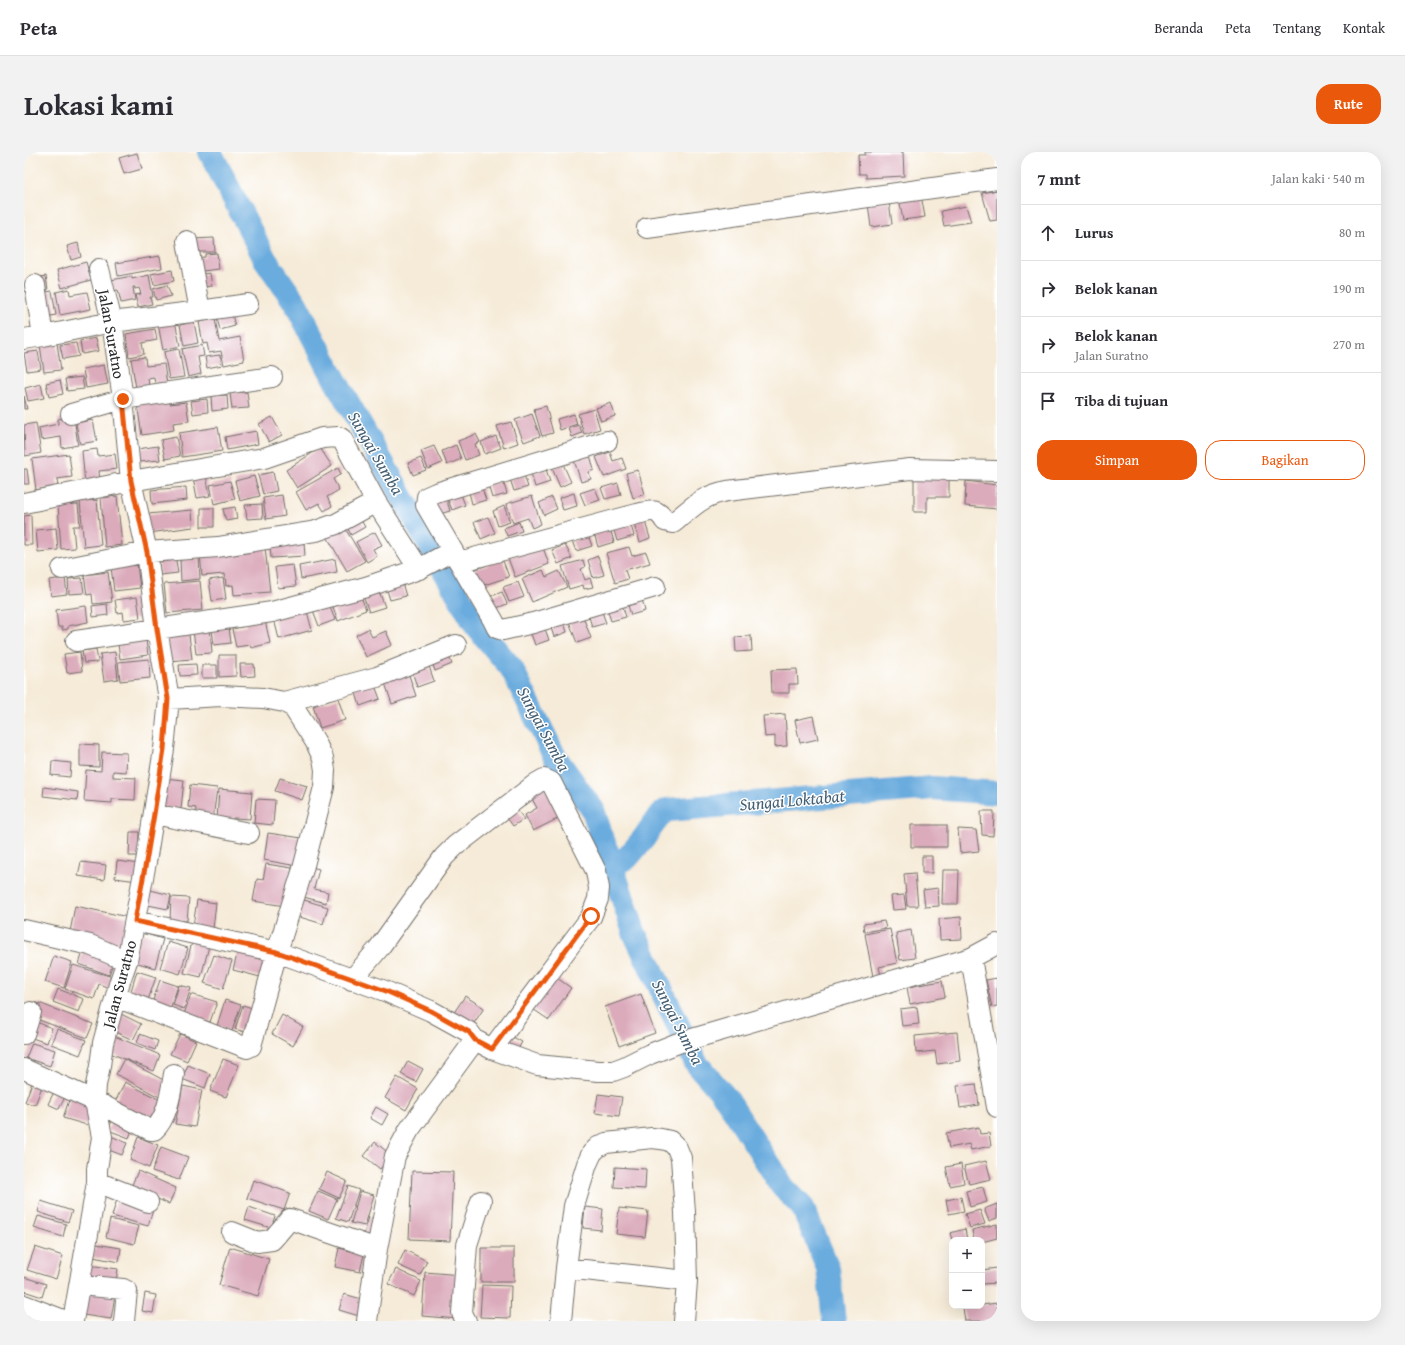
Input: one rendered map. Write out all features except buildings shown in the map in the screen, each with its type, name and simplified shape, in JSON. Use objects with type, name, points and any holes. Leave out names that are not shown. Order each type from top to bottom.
[{"type":"street","points":[[647,228],[997,179]]},
{"type":"street","points":[[187,241],[200,311]]},
{"type":"street","name":"Jalan Suratno","points":[[73,1321],[102,1137],[95,1101],[96,1085],[103,1043],[127,961],[135,921],[166,735],[168,699],[147,552],[131,481],[123,399],[112,322],[99,269]]},
{"type":"street","points":[[35,285],[33,337],[112,322],[248,304]]},
{"type":"street","points":[[71,414],[123,399],[272,377]]},
{"type":"street","points":[[24,503],[131,481],[264,458],[322,438],[339,437],[342,439],[376,502],[423,567]]},
{"type":"street","points":[[607,441],[436,493],[427,497],[426,504],[453,556],[497,628],[503,630],[534,623],[655,587]]},
{"type":"street","points":[[76,641],[272,612],[366,587],[453,556],[637,514],[654,511],[661,514],[665,521],[673,523],[702,499],[713,494],[727,491],[910,469],[997,471]]},
{"type":"street","points":[[62,569],[147,552],[218,547],[316,531],[336,524],[376,502]]},
{"type":"street","points":[[284,702],[377,677],[456,645]]},
{"type":"street","points":[[116,997],[247,1048],[249,1047],[303,869],[324,788],[325,770],[323,758],[315,741],[292,707],[284,702],[264,698],[221,696],[168,699]]},
{"type":"street","points":[[352,980],[379,948],[444,857],[455,846],[537,783],[544,779],[551,782],[596,871],[599,888],[598,899],[591,916],[484,1045],[409,1130],[395,1156],[377,1250],[367,1321]]},
{"type":"street","points":[[154,814],[249,833]]},
{"type":"street","points":[[135,921],[277,952],[386,991],[431,1011],[469,1032],[484,1045],[538,1065],[570,1069],[613,1071],[686,1040],[971,958],[997,944]]},
{"type":"street","points":[[24,930],[90,945],[127,961]]},
{"type":"street","points":[[971,958],[997,1107]]},
{"type":"street","points":[[24,1034],[31,1012]]},
{"type":"street","points":[[24,1069],[95,1101],[146,1129],[154,1130],[159,1126],[169,1102],[174,1074]]},
{"type":"street","points":[[561,1321],[574,1206],[587,1164],[592,1154],[598,1147],[606,1143],[652,1138],[670,1141],[677,1148],[682,1158],[687,1281],[684,1321]]},
{"type":"street","points":[[96,1182],[148,1202]]},
{"type":"street","points":[[466,1321],[462,1313],[467,1245],[481,1201]]},
{"type":"street","points":[[232,1232],[257,1242],[272,1240],[290,1219],[377,1250]]},
{"type":"street","points":[[566,1268],[687,1281]]},
{"type":"street","points":[[79,1285],[123,1289],[127,1291],[124,1321]]},
{"type":"street","points":[[24,1305],[66,1321]]},
{"type":"waterway","name":"Sungai Sumba","points":[[210,152],[265,259],[296,304],[335,380],[476,626],[512,669],[555,757],[593,810],[634,932],[696,1063],[727,1099],[782,1186],[803,1208],[828,1268],[834,1321]]},
{"type":"waterway","name":"Sungai Loktabat","points":[[611,864],[627,858],[644,838],[659,816],[667,810],[933,788],[997,793]]},
{"type":"route","points":[[123,399],[131,481],[147,552],[168,699],[164,749],[135,921],[277,952],[386,991],[431,1011],[469,1032],[475,1040],[492,1049],[591,916]]}]
